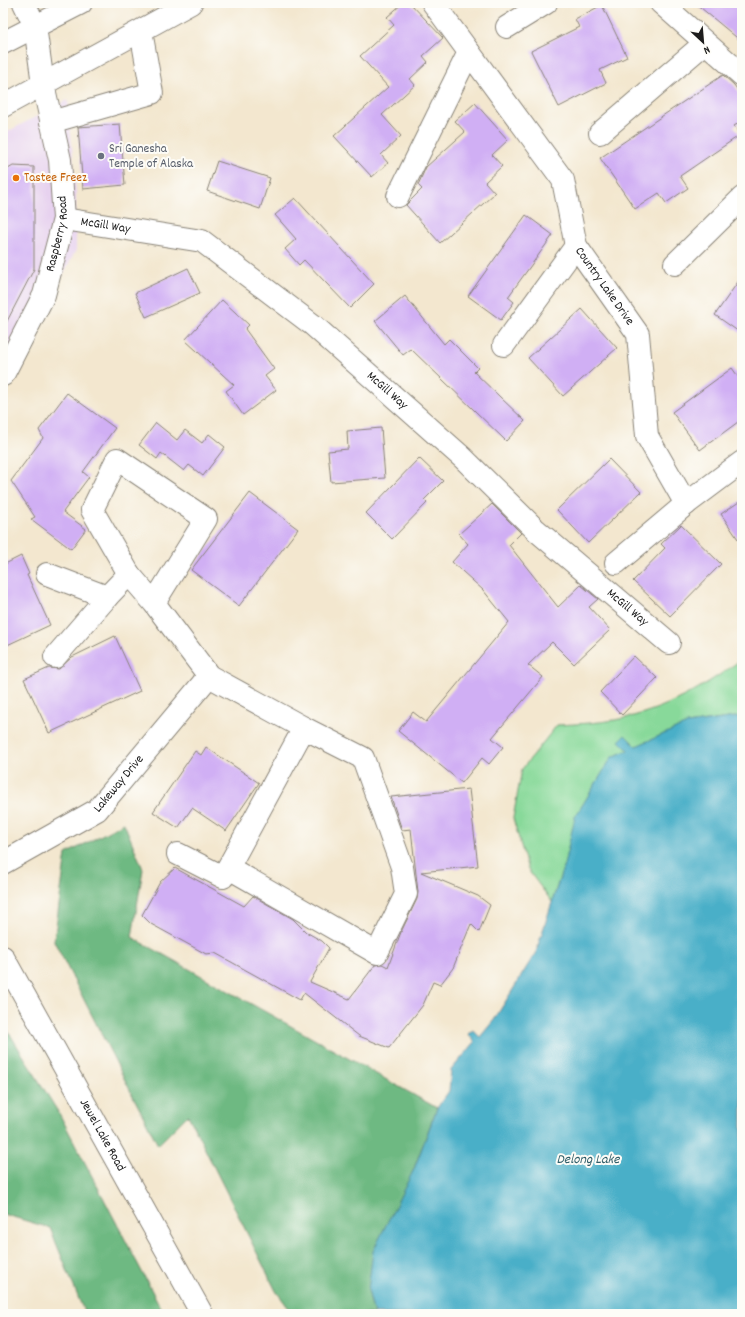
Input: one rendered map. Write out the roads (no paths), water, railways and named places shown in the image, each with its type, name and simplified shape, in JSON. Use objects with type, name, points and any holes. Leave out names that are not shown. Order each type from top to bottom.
[{"type":"street","name":"Raspberry Road","points":[[3,375],[44,296],[64,218],[60,160],[43,84],[35,26],[24,3]]},
{"type":"street","points":[[3,43],[81,3]]},
{"type":"street","points":[[3,106],[191,3]]},
{"type":"street","name":"Country Lake Drive","points":[[434,3],[563,180],[576,246],[638,334],[647,436],[686,504]]},
{"type":"street","points":[[507,27],[546,3]]},
{"type":"street","points":[[661,3],[742,75]]},
{"type":"street","points":[[51,122],[152,93],[141,31]]},
{"type":"street","points":[[600,133],[705,43]]},
{"type":"street","points":[[398,196],[469,52]]},
{"type":"street","points":[[675,264],[742,198]]},
{"type":"street","name":"McGill Way","points":[[64,218],[202,242],[312,325],[463,458],[536,530],[668,643]]},
{"type":"street","points":[[504,345],[576,246]]},
{"type":"street","points":[[154,603],[206,520],[117,459],[92,510],[129,574],[154,603],[209,676],[304,728],[363,758],[402,867],[406,894],[376,952],[229,868]]},
{"type":"street","points":[[616,563],[686,504],[742,462]]},
{"type":"street","points":[[47,574],[107,597]]},
{"type":"street","points":[[55,657],[129,574]]},
{"type":"street","name":"Lakeway Drive","points":[[3,863],[97,810],[209,676]]},
{"type":"street","points":[[178,854],[223,877],[304,728]]},
{"type":"street","name":"Jewel Lake Road","points":[[3,957],[202,1314]]},
{"type":"water","name":"Delong Lake","points":[[742,716],[742,1314],[374,1314],[368,1290],[373,1251],[414,1169],[437,1108],[449,1091],[451,1070],[475,1042],[468,1034],[473,1030],[480,1037],[494,1020],[536,952],[564,865],[575,817],[612,757],[628,750],[619,741],[625,735],[636,746],[687,724]]},
{"type":"place","name":"Sri Ganesha Temple of Alaska","points":[[101,156]]},
{"type":"place","name":"Tastee Freez","points":[[16,178]]}]
